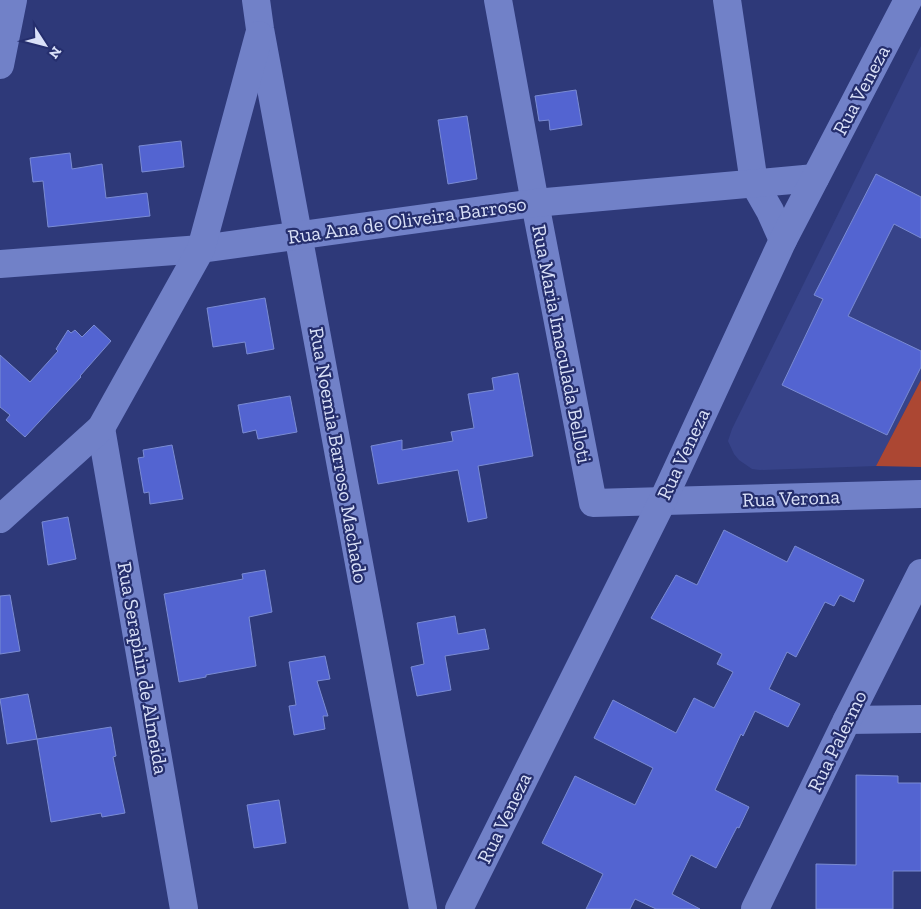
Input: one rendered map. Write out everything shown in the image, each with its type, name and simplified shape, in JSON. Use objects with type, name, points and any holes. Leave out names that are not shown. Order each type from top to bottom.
[{"type":"street","points":[[0,65],[13,0]]},
{"type":"street","name":"Rua Noemia Barroso Machado","points":[[256,0],[423,909]]},
{"type":"street","name":"Rua Maria Imaculada Belloti","points":[[498,0],[593,503],[662,502]]},
{"type":"street","points":[[727,0],[754,183],[770,211],[783,240]]},
{"type":"street","name":"Rua Veneza","points":[[459,909],[662,502],[783,240],[908,0]]},
{"type":"street","points":[[0,519],[101,428],[201,249],[260,29]]},
{"type":"street","name":"Rua Ana de Oliveira Barroso","points":[[0,264],[201,249],[535,203],[815,178]]},
{"type":"street","name":"Rua Seraphin de Almeida","points":[[101,428],[184,909]]},
{"type":"street","name":"Rua Verona","points":[[662,502],[921,494]]},
{"type":"street","name":"Rua Palermo","points":[[755,909],[921,573]]},
{"type":"street","points":[[847,720],[921,719]]},
{"type":"shaded area","points":[[921,46],[921,380],[876,466],[752,469],[734,454],[728,441],[732,429]]},
{"type":"shaded area","points":[[921,380],[921,467],[876,466]]},
{"type":"building","points":[[576,90],[582,125],[550,130],[549,120],[539,121],[535,96]]},
{"type":"building","points":[[467,116],[477,179],[448,184],[438,120]]},
{"type":"building","points":[[181,141],[184,167],[142,172],[139,146]]},
{"type":"building","points":[[70,153],[72,169],[102,164],[106,198],[147,193],[150,216],[48,227],[43,181],[33,182],[30,158]]},
{"type":"building","points":[[876,174],[921,197],[921,238],[894,224],[848,316],[921,351],[921,367],[887,435],[782,385],[823,299],[814,295]]},
{"type":"building","points":[[265,298],[274,349],[247,354],[245,342],[213,347],[207,308]]},
{"type":"building","points":[[94,325],[111,341],[81,377],[25,437],[6,420],[10,415],[0,407],[0,355],[30,382],[58,351],[56,349],[68,330],[71,333],[75,330],[82,337]]},
{"type":"building","points":[[518,373],[533,456],[478,466],[487,518],[468,522],[458,470],[378,484],[371,446],[402,440],[402,450],[453,441],[451,432],[474,428],[468,394],[494,390],[492,378]]},
{"type":"building","points":[[290,396],[297,432],[258,439],[256,430],[243,433],[238,405]]},
{"type":"building","points":[[172,445],[183,499],[150,504],[149,492],[144,493],[138,458],[144,457],[143,450]]},
{"type":"building","points":[[68,517],[76,559],[48,565],[42,522]]},
{"type":"building","points":[[724,530],[787,562],[795,546],[864,580],[854,602],[840,595],[834,606],[825,602],[796,657],[787,652],[769,689],[800,704],[788,727],[755,711],[743,736],[741,734],[715,790],[749,807],[716,868],[691,855],[672,894],[700,909],[656,909],[635,899],[630,909],[586,909],[603,874],[542,843],[575,776],[635,805],[653,768],[594,738],[613,700],[676,733],[694,698],[714,708],[733,672],[717,664],[722,654],[651,618],[676,575],[697,585]]},
{"type":"building","points":[[265,570],[272,612],[249,617],[256,666],[179,682],[164,594],[243,579],[242,574]]},
{"type":"building","points":[[10,595],[20,651],[0,654],[0,596]]},
{"type":"building","points":[[455,616],[458,634],[485,629],[489,649],[445,656],[451,690],[417,696],[411,667],[424,664],[417,623]]},
{"type":"building","points":[[325,656],[330,679],[317,681],[328,716],[323,716],[325,729],[294,735],[289,706],[296,705],[289,662]]},
{"type":"building","points":[[28,694],[37,739],[7,744],[0,699]]},
{"type":"building","points":[[111,727],[116,756],[113,757],[125,813],[102,817],[101,813],[51,822],[37,739]]},
{"type":"building","points":[[856,775],[898,776],[898,783],[921,783],[921,871],[893,871],[893,909],[816,909],[816,864],[856,865]]},
{"type":"building","points":[[279,800],[286,843],[254,848],[247,805]]}]
